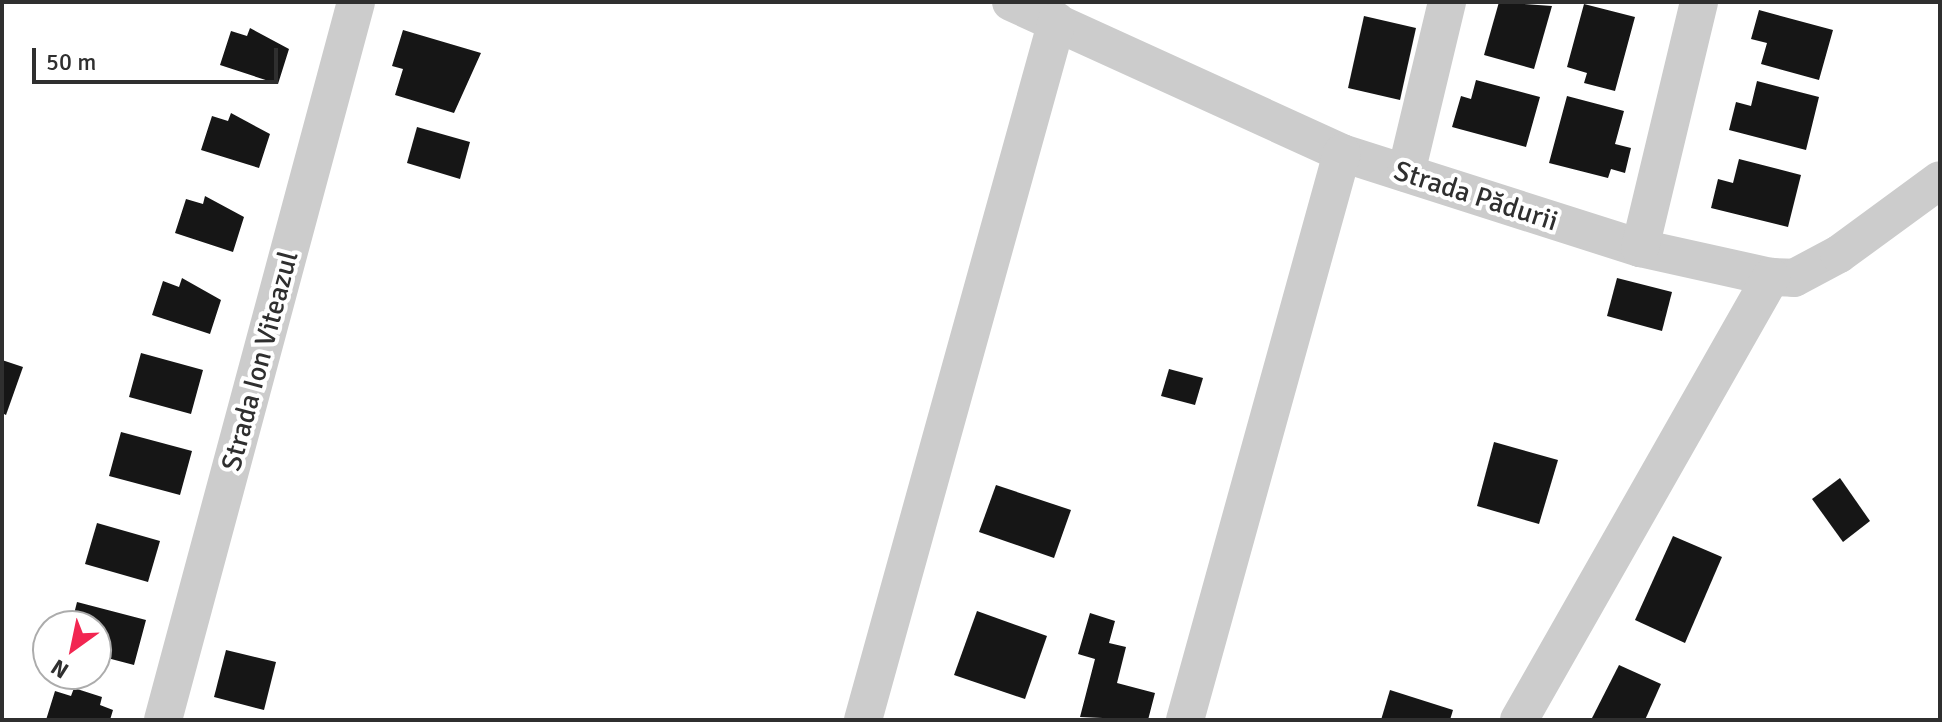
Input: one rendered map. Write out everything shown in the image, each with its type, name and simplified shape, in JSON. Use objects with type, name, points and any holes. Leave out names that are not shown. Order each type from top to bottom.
[{"type":"street","name":"Strada Ion Viteazul","points":[[163,720],[356,2]]},
{"type":"street","name":"Strada Pădurii","points":[[1011,2],[1342,153],[1640,248],[1771,277],[1794,278],[1839,254],[1940,180]]},
{"type":"street","points":[[1406,173],[1447,2]]},
{"type":"street","points":[[1640,248],[1699,2]]},
{"type":"street","points":[[863,720],[1057,21]]},
{"type":"street","points":[[1185,720],[1342,153]]},
{"type":"street","points":[[1519,720],[1771,277]]},
{"type":"building","points":[[1499,2],[1552,6],[1534,69],[1484,55]]},
{"type":"building","points":[[1584,4],[1635,17],[1615,91],[1584,83],[1587,73],[1567,67]]},
{"type":"building","points":[[1759,10],[1833,30],[1819,80],[1761,64],[1767,43],[1751,39]]},
{"type":"building","points":[[1364,16],[1416,28],[1400,100],[1348,88]]},
{"type":"building","points":[[250,28],[289,49],[278,84],[220,65],[231,31],[247,36]]},
{"type":"building","points":[[403,30],[481,53],[454,113],[395,95],[403,69],[392,66]]},
{"type":"building","points":[[1476,80],[1540,97],[1526,147],[1452,127],[1461,96],[1471,99]]},
{"type":"building","points":[[1757,81],[1819,97],[1806,150],[1729,130],[1736,102],[1751,106]]},
{"type":"building","points":[[1567,96],[1624,111],[1615,144],[1631,148],[1625,173],[1611,169],[1608,178],[1549,163]]},
{"type":"building","points":[[231,113],[270,134],[259,168],[201,150],[212,116],[228,121]]},
{"type":"building","points":[[417,127],[470,142],[460,179],[407,163]]},
{"type":"building","points":[[1739,159],[1801,175],[1788,227],[1711,208],[1718,179],[1733,183]]},
{"type":"building","points":[[205,196],[244,217],[233,252],[175,233],[186,199],[203,204]]},
{"type":"building","points":[[182,278],[221,300],[210,334],[152,315],[163,281],[179,287]]},
{"type":"building","points":[[1617,278],[1672,292],[1662,331],[1607,316]]},
{"type":"building","points":[[141,353],[203,370],[191,414],[129,397]]},
{"type":"building","points":[[2,360],[23,367],[6,415],[2,413]]},
{"type":"building","points":[[1169,369],[1203,378],[1195,405],[1161,396]]},
{"type":"building","points":[[121,432],[192,451],[180,495],[109,476]]},
{"type":"building","points":[[1494,442],[1558,460],[1539,524],[1477,506]]},
{"type":"building","points":[[1840,478],[1870,521],[1843,542],[1812,499]]},
{"type":"building","points":[[996,485],[1071,510],[1054,558],[979,532]]},
{"type":"building","points":[[97,523],[160,541],[148,582],[85,564]]},
{"type":"building","points":[[1673,536],[1722,557],[1685,643],[1635,620]]},
{"type":"building","points":[[77,602],[108,610],[75,610]]},
{"type":"building","points":[[112,611],[146,620],[134,665],[112,659]]},
{"type":"building","points":[[977,611],[1047,636],[1025,699],[954,675]]},
{"type":"building","points":[[1090,613],[1115,621],[1109,643],[1126,647],[1117,683],[1155,693],[1148,720],[1080,717],[1095,659],[1078,654]]},
{"type":"building","points":[[226,650],[276,662],[264,710],[214,697]]},
{"type":"building","points":[[1619,665],[1661,684],[1645,720],[1591,720]]},
{"type":"building","points":[[73,690],[80,690],[102,697],[100,705],[113,710],[110,720],[46,720],[55,691],[71,696]]},
{"type":"building","points":[[1390,690],[1453,710],[1450,720],[1381,720]]}]
